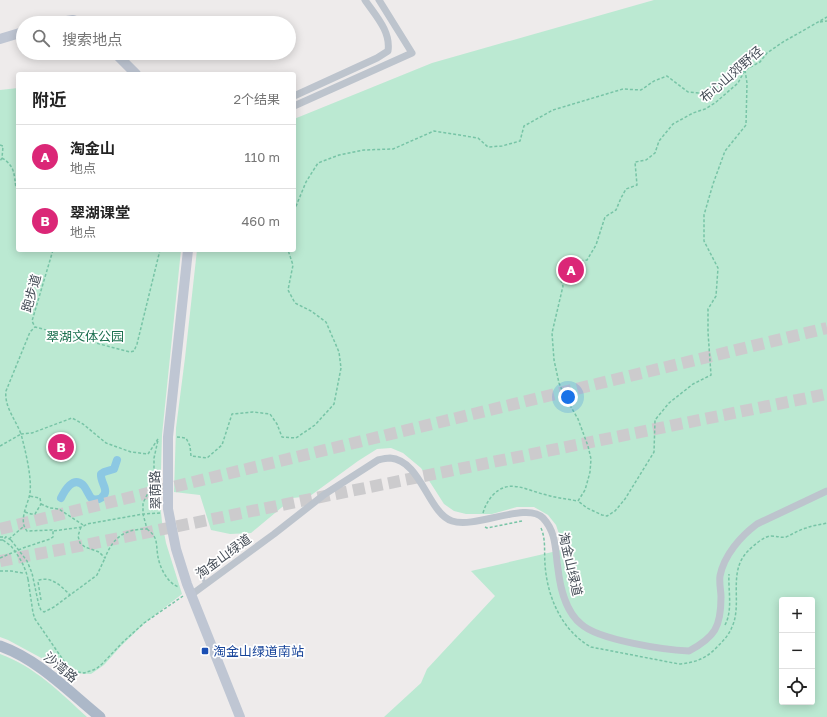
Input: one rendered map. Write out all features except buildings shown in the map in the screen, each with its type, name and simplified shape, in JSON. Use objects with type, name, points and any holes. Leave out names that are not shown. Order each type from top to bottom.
[{"type":"main road","name":"沙湾路","points":[[0,646],[12,650],[32,662],[54,678],[100,717]]},
{"type":"street","points":[[296,95],[377,58],[388,50],[388,38],[386,31],[365,0]]},
{"type":"street","points":[[296,105],[412,53],[379,0]]},
{"type":"street","points":[[0,38],[16,34]]},
{"type":"street","points":[[122,60],[134,72]]},
{"type":"street","name":"翠荫路","points":[[188,252],[167,457],[168,509],[172,533],[188,595],[240,717]]},
{"type":"street","name":"淘金山绿道","points":[[188,595],[274,534],[325,494],[378,460],[394,458],[406,466],[414,474],[437,510],[444,517],[453,521],[474,522],[530,512],[540,515],[552,532],[556,549],[559,578],[564,595],[575,619],[582,625],[606,636],[651,647],[689,652],[708,638],[715,631],[719,623],[721,612],[720,577],[724,563],[740,539],[757,524],[827,491]]},
{"type":"lane","points":[[205,583],[203,579],[204,574],[216,566]]},
{"type":"path","name":"布心山郊野径","points":[[578,501],[587,483],[591,459],[578,419],[559,383],[554,360],[552,333],[563,286],[559,276],[564,267],[576,261],[587,260],[596,244],[605,217],[616,210],[626,189],[637,185],[635,162],[646,160],[655,152],[659,141],[672,124],[715,103],[738,83],[745,70],[760,62],[767,53],[783,42],[827,16]]},
{"type":"path","points":[[818,22],[827,21]]},
{"type":"path","points":[[296,206],[306,182],[318,163],[339,155],[364,150],[394,149],[434,131],[478,138],[488,147],[502,146],[520,141],[524,126],[553,110],[623,88],[642,90],[654,81],[667,76],[688,92],[700,93],[745,70],[747,83],[746,125],[725,150],[704,214],[704,241],[718,268],[716,296],[708,309],[711,375],[692,384],[669,403],[655,420],[654,452],[625,499],[615,511],[607,516],[587,508],[578,501],[546,495],[518,486],[510,486],[499,489],[494,494],[484,508],[483,517]]},
{"type":"path","points":[[0,145],[3,146],[2,158],[0,161]]},
{"type":"path","points":[[2,158],[10,163],[14,172],[16,188]]},
{"type":"path","name":"跑步道","points":[[52,252],[32,321],[35,327],[130,352],[134,351],[138,344],[160,252]]},
{"type":"path","points":[[173,437],[186,438],[190,446],[191,456],[207,458],[222,445],[232,414],[253,412],[270,414],[277,424],[282,437],[296,438],[315,425],[334,404],[341,368],[339,352],[326,322],[311,311],[295,303],[288,290],[294,265],[289,252]]},
{"type":"path","points":[[35,327],[30,332],[6,391],[5,397],[8,408],[21,434],[27,464],[30,491],[23,517],[24,527],[27,531],[53,531],[143,514],[163,513]]},
{"type":"path","points":[[0,446],[21,434],[32,433],[72,418],[83,424],[106,443],[131,452],[148,454],[160,436]]},
{"type":"path","points":[[158,439],[154,458],[154,473],[150,489],[143,503],[143,514],[147,529],[156,540],[158,559],[166,575],[176,585],[182,586]]},
{"type":"path","points":[[25,512],[34,515],[41,504],[40,498],[29,496]]},
{"type":"path","points":[[41,504],[50,508],[59,509],[82,526]]},
{"type":"path","points":[[486,524],[481,525],[487,528],[522,521]]},
{"type":"path","points":[[540,527],[543,533],[546,576],[549,588],[560,615],[572,634],[591,648],[679,664],[690,663],[702,659],[713,651],[732,627],[736,612],[736,580],[740,563],[747,552],[755,544],[769,536],[782,538],[805,528],[827,523]]},
{"type":"path","points":[[82,526],[79,532],[80,543],[85,547],[99,552],[105,558]]},
{"type":"path","points":[[10,540],[24,527]]},
{"type":"path","points":[[0,537],[6,537],[10,540],[27,560],[32,573],[41,610],[44,612],[48,611],[97,575],[112,544],[122,534],[134,529],[147,529]]},
{"type":"path","points":[[0,558],[50,539],[53,537],[53,531]]},
{"type":"path","points":[[3,540],[6,537]]},
{"type":"path","points":[[0,540],[3,540],[11,546],[26,570],[35,619],[68,667],[78,672],[84,673],[96,669],[144,623],[167,606],[188,595]]},
{"type":"path","points":[[724,629],[728,621],[728,575],[730,568]]},
{"type":"path","points":[[0,571],[23,573]]},
{"type":"path","points":[[41,600],[38,582],[44,578],[60,585],[70,595]]},
{"type":"green space","points":[[654,0],[827,0],[827,717],[384,717],[421,683],[427,669],[495,596],[471,571],[561,550],[560,537],[556,525],[548,515],[534,507],[517,507],[492,514],[466,514],[454,511],[444,504],[421,468],[403,453],[391,448],[377,449],[310,496],[293,498],[251,533],[230,534],[211,530],[200,495],[174,492],[176,428],[197,252],[296,252],[296,118],[432,63]]},
{"type":"green space","name":"翠湖文体公园","points":[[16,88],[16,252],[181,252],[162,435],[160,503],[166,543],[182,594],[145,623],[104,665],[91,674],[74,673],[0,637],[0,90]]},
{"type":"green space","points":[[0,654],[36,673],[87,717],[0,717]]},
{"type":"waterway","points":[[61,498],[70,485],[76,482],[86,488],[92,499],[97,500],[101,498],[105,493],[101,474],[114,469],[117,460]]},
{"type":"tunnel","points":[[0,529],[827,328]]},
{"type":"tunnel","points":[[0,561],[827,394]]},
{"type":"place","name":"淘金山","points":[[571,270]]},
{"type":"place","name":"翠湖课堂","points":[[61,447]]},
{"type":"place","name":"淘金山绿道南站","points":[[205,651]]}]
